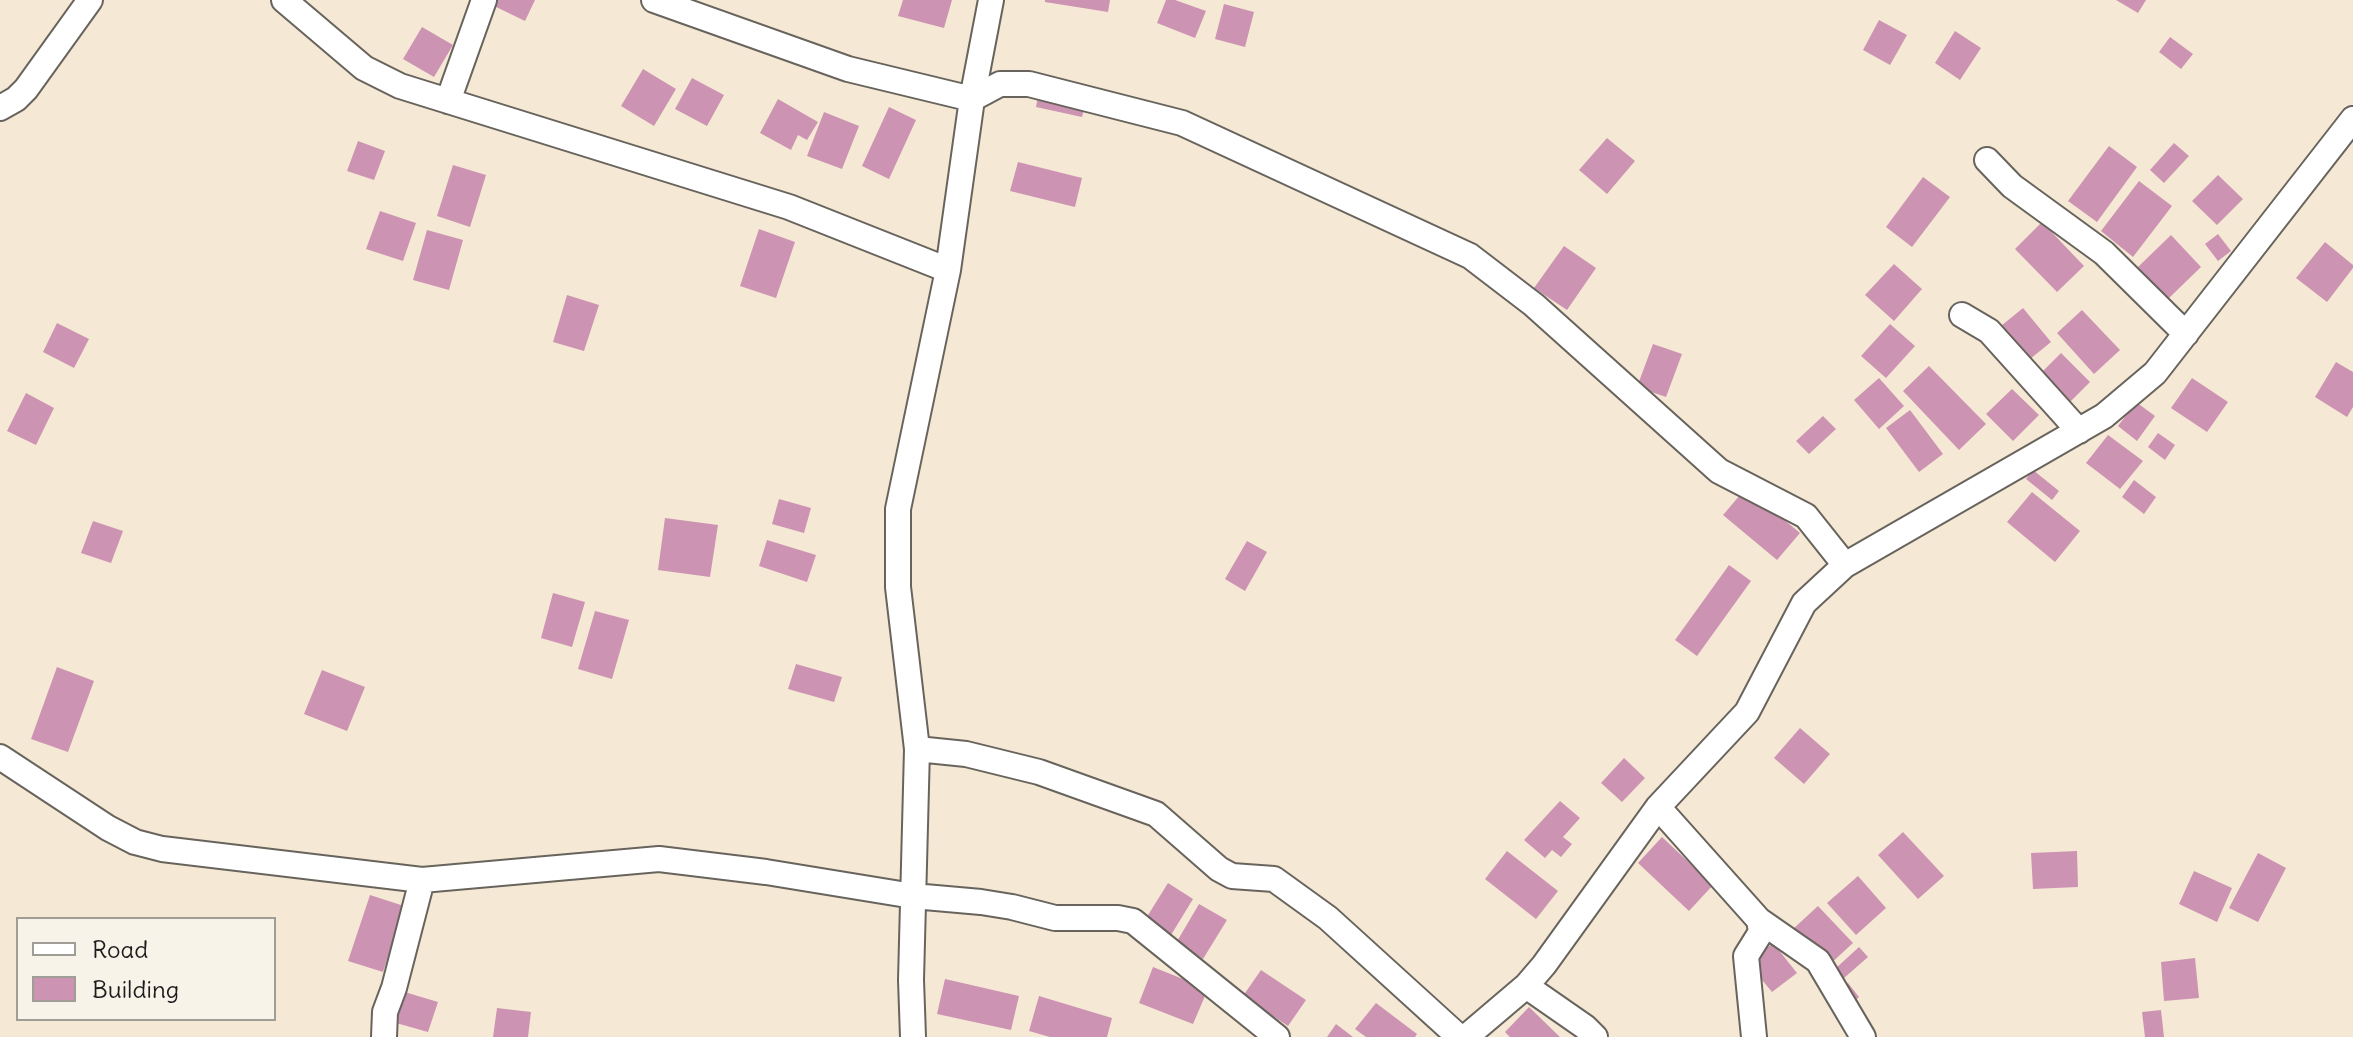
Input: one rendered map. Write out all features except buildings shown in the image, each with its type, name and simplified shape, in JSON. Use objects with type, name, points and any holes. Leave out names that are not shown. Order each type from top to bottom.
[{"type":"street","points":[[0,108],[26,89],[90,0]]},
{"type":"street","points":[[284,0],[364,68],[400,86],[789,207],[948,270]]},
{"type":"street","points":[[448,101],[484,0]]},
{"type":"street","points":[[654,0],[848,69],[972,99],[1000,84],[1029,84],[1182,123],[1470,256],[1534,305],[1719,471],[1806,516],[1845,565]]},
{"type":"street","points":[[913,1037],[911,980],[917,749],[898,587],[898,509],[948,270],[972,99],[991,0]]},
{"type":"street","points":[[1466,1037],[1526,986],[1658,807],[1747,712],[1804,603],[1845,565],[2104,416],[2155,373],[2353,119]]},
{"type":"street","points":[[1987,160],[2012,186],[2104,253],[2186,334]]},
{"type":"street","points":[[1962,315],[1989,331],[2079,431]]},
{"type":"street","points":[[917,749],[966,754],[1039,772],[1156,814],[1219,869],[1232,876],[1274,879],[1328,918],[1459,1037]]},
{"type":"street","points":[[0,757],[108,828],[135,842],[162,849],[422,880],[659,859],[766,872],[913,896],[981,902],[1055,918],[1118,918],[1133,921],[1277,1037]]},
{"type":"street","points":[[1658,807],[1759,920],[1818,961],[1863,1037]]},
{"type":"street","points":[[384,1037],[385,1012],[422,880]]},
{"type":"street","points":[[1754,1037],[1746,956],[1761,932],[1759,920]]},
{"type":"street","points":[[1526,986],[1595,1037]]}]
